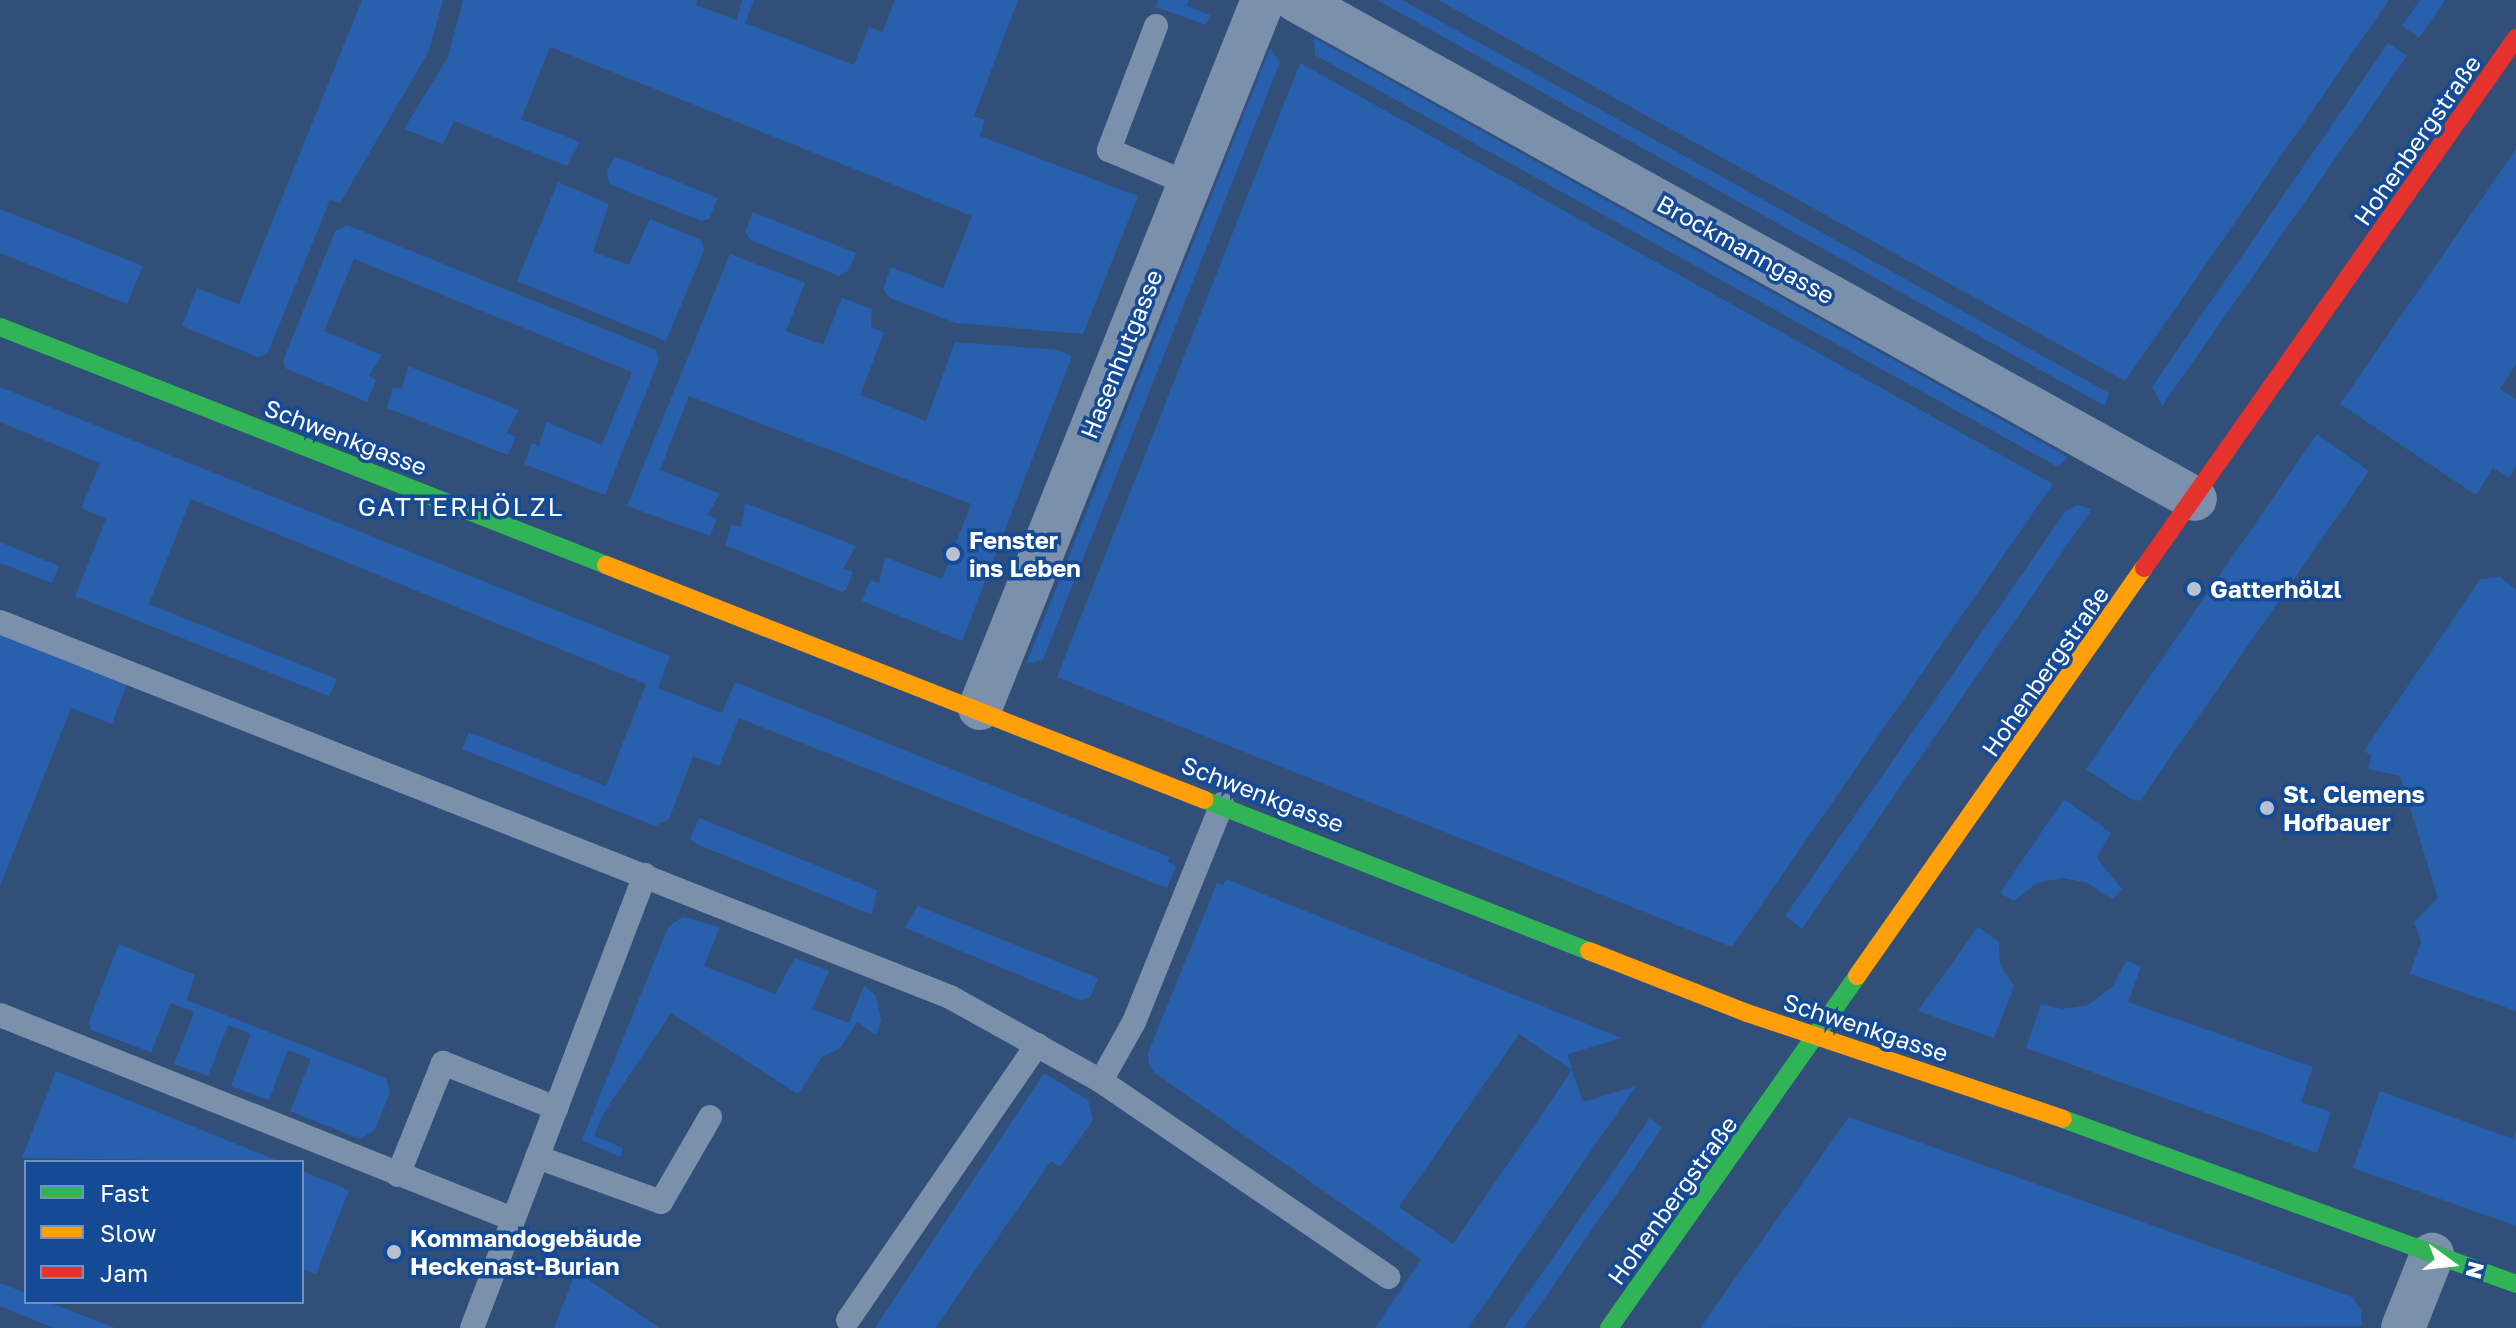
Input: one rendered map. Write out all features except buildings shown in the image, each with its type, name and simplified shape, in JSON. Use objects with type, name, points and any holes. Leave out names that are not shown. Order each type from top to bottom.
[{"type":"street","name":"Hasenhutgasse","points":[[980,708],[1263,0]]},
{"type":"street","name":"Brockmanngasse","points":[[1296,0],[2195,499]]},
{"type":"street","name":"Hohenbergstraße","points":[[1609,1328],[1817,1037],[2516,38]]},
{"type":"street","name":"Schwenkgasse","points":[[0,327],[1817,1037],[1992,1093],[2516,1284]]},
{"type":"street","points":[[2403,1328],[2432,1255]]},
{"type":"lane","points":[[1156,26],[1109,150],[1189,184]]},
{"type":"lane","points":[[0,622],[950,997],[1101,1081],[1388,1277]]},
{"type":"lane","points":[[1101,1081],[1134,1022],[1222,804]]},
{"type":"lane","points":[[472,1328],[645,875]]},
{"type":"lane","points":[[0,1015],[513,1219]]},
{"type":"lane","points":[[848,1320],[1037,1045]]},
{"type":"lane","points":[[398,1175],[443,1063],[556,1108]]},
{"type":"lane","points":[[537,1157],[661,1202],[710,1117]]},
{"type":"shaded area","points":[[362,0],[443,0],[429,51],[340,203],[330,200],[267,355],[258,357],[182,326],[197,288],[239,304]]},
{"type":"shaded area","points":[[463,0],[697,0],[696,5],[737,20],[742,0],[754,0],[745,23],[854,65],[869,27],[882,32],[895,0],[1018,0],[974,116],[985,120],[980,136],[1138,196],[1083,334],[956,323],[890,298],[883,289],[891,267],[943,288],[972,216],[550,47],[521,119],[580,142],[567,166],[454,121],[443,144],[404,129],[448,57]]},
{"type":"shaded area","points":[[1158,0],[1189,0],[1187,6],[1210,15],[1206,25],[1156,7]]},
{"type":"shaded area","points":[[1377,0],[1402,0],[1762,199],[2109,393],[2105,406]]},
{"type":"shaded area","points":[[1438,0],[2389,0],[2125,381]]},
{"type":"shaded area","points":[[2420,0],[2445,0],[2419,38],[2402,26]]},
{"type":"shaded area","points":[[1314,38],[2068,457],[2058,467],[1315,55]]},
{"type":"shaded area","points":[[2388,43],[2407,56],[2162,406],[2152,387]]},
{"type":"shaded area","points":[[1270,48],[1280,62],[1043,660],[1026,664]]},
{"type":"shaded area","points":[[1300,63],[2053,484],[1732,947],[1057,677]]},
{"type":"shaded area","points":[[2516,149],[2516,364],[2500,389],[2516,399],[2516,466],[2509,478],[2493,468],[2476,495],[2340,404]]},
{"type":"shaded area","points":[[614,156],[718,198],[709,219],[701,221],[609,184],[607,172]]},
{"type":"shaded area","points":[[558,182],[609,204],[593,252],[629,265],[650,219],[701,240],[704,250],[666,341],[517,281]]},
{"type":"shaded area","points":[[0,209],[143,266],[127,304],[0,253]]},
{"type":"shaded area","points":[[753,212],[856,253],[849,270],[839,276],[751,240],[745,232]]},
{"type":"shaded area","points":[[347,225],[656,350],[659,360],[605,495],[524,464],[532,443],[539,446],[546,422],[602,445],[632,372],[354,259],[324,331],[382,355],[369,376],[376,380],[367,402],[285,368],[283,361],[335,231]]},
{"type":"shaded area","points":[[730,254],[805,283],[786,331],[823,345],[842,298],[872,309],[871,327],[884,333],[860,395],[926,421],[955,342],[1059,350],[1072,356],[962,641],[862,601],[870,580],[879,583],[885,557],[942,579],[971,504],[689,396],[660,470],[720,494],[707,515],[717,519],[710,536],[627,506]]},
{"type":"shaded area","points":[[408,366],[519,410],[506,433],[516,437],[508,455],[387,408],[393,387],[402,389]]},
{"type":"shaded area","points":[[0,387],[670,656],[658,688],[722,713],[735,682],[1170,857],[1168,862],[1176,866],[1167,888],[739,718],[719,766],[693,756],[669,819],[655,826],[462,749],[469,732],[606,786],[646,684],[191,499],[149,604],[337,679],[329,696],[75,596],[106,519],[81,508],[100,463],[0,422]]},
{"type":"shaded area","points":[[2317,434],[2369,471],[2140,801],[2131,799],[2086,769]]},
{"type":"shaded area","points":[[745,503],[856,546],[843,569],[853,572],[846,590],[842,592],[725,545],[732,524],[741,527]]},
{"type":"shaded area","points":[[2077,505],[2092,509],[1802,929],[1785,916],[2065,512]]},
{"type":"shaded area","points":[[0,542],[59,566],[52,583],[0,563]]},
{"type":"shaded area","points":[[2500,577],[2516,590],[2516,1011],[2410,974],[2421,941],[2414,922],[2438,898],[2400,776],[2368,769],[2371,755],[2364,751],[2480,579]]},
{"type":"shaded area","points":[[0,634],[127,684],[112,724],[71,708],[0,886]]},
{"type":"shaded area","points":[[2064,799],[2111,833],[2097,858],[2122,889],[2112,900],[2088,883],[2063,878],[2037,883],[2014,901],[2000,893]]},
{"type":"shaded area","points":[[699,818],[877,890],[872,915],[694,843],[690,838]]},
{"type":"shaded area","points":[[1226,879],[1622,1038],[1568,1054],[1583,1102],[1636,1086],[1468,1328],[1375,1328],[1421,1259],[1155,1073],[1149,1064],[1148,1053],[1217,883],[1223,885]],"holes":[[[1519,1034],[1572,1070],[1453,1244],[1399,1207]]]},
{"type":"shaded area","points":[[918,906],[1098,978],[1091,996],[1082,1001],[905,928]]},
{"type":"shaded area","points":[[682,917],[720,927],[704,966],[775,994],[795,958],[829,971],[812,1009],[849,1023],[864,985],[876,996],[881,1021],[876,1035],[857,1022],[840,1048],[822,1057],[798,1094],[671,1013],[603,1114],[594,1136],[623,1148],[620,1157],[582,1140],[668,927]]},
{"type":"shaded area","points":[[1978,927],[1999,942],[2000,965],[2014,986],[1994,1038],[1918,1011]]},
{"type":"shaded area","points":[[119,944],[195,975],[187,1000],[386,1078],[390,1092],[375,1130],[360,1139],[290,1111],[311,1059],[288,1050],[269,1100],[231,1086],[251,1034],[228,1025],[208,1076],[174,1064],[194,1012],[171,1003],[151,1052],[91,1030],[89,1021]]},
{"type":"shaded area","points":[[2126,961],[2141,966],[2128,1002],[2313,1067],[2301,1102],[2331,1112],[2317,1153],[2026,1048],[2041,1004],[2062,1009],[2088,1005],[2113,986]]},
{"type":"shaded area","points":[[56,1071],[276,1160],[152,1160],[22,1158]]},
{"type":"shaded area","points":[[1044,1073],[1088,1100],[1093,1120],[1060,1167],[1051,1161],[935,1328],[875,1328]]},
{"type":"shaded area","points":[[2380,1091],[2513,1139],[2516,1132],[2516,1226],[2353,1168]]},
{"type":"shaded area","points":[[1849,1117],[2352,1297],[2361,1310],[2362,1326],[1700,1328]]},
{"type":"shaded area","points":[[1650,1118],[1662,1128],[1524,1328],[1504,1328]]},
{"type":"shaded area","points":[[304,1172],[349,1190],[316,1274],[304,1270]]},
{"type":"shaded area","points":[[576,1271],[643,1317],[660,1328],[554,1328]]},
{"type":"shaded area","points":[[0,1283],[24,1292],[24,1304],[53,1304],[115,1328],[54,1328],[0,1306]]},
{"type":"traffic: fast","points":[[0,327],[606,565]]},
{"type":"traffic: fast","points":[[1205,800],[1589,951]]},
{"type":"traffic: fast","points":[[1609,1328],[1857,976]]},
{"type":"traffic: fast","points":[[2063,1119],[2516,1284]]},
{"type":"traffic: slow","points":[[606,565],[1205,800]]},
{"type":"traffic: slow","points":[[1857,976],[2144,568]]},
{"type":"traffic: slow","points":[[1589,951],[1747,1013],[2063,1119]]},
{"type":"traffic: jam","points":[[2144,568],[2516,38]]},
{"type":"place","name":"Fenster ins Leben","points":[[953,554]]},
{"type":"place","name":"Gatterhölzl","points":[[2194,589]]},
{"type":"place","name":"St. Clemens Hofbauer","points":[[2267,808]]},
{"type":"place","name":"Kommandogebäude Heckenast-Burian","points":[[394,1252]]},
{"type":"district","name":"GATTERHÖLZL","points":[[461,507]]}]
